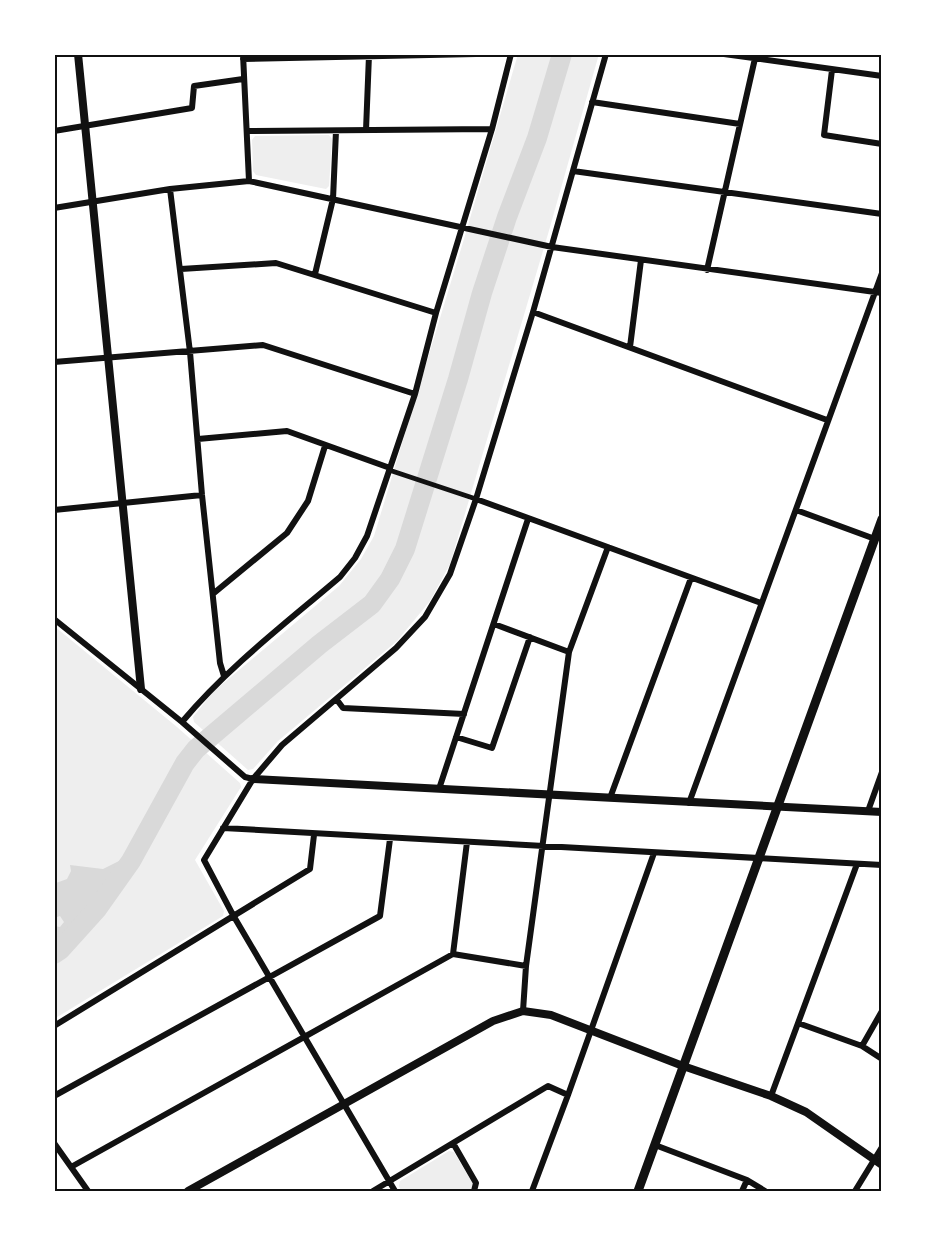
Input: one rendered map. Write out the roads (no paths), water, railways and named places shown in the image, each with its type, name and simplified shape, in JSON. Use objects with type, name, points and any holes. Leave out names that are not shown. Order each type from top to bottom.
[{"type":"main road","points":[[638,1191],[777,807],[878,540],[882,519]]},
{"type":"street","points":[[78,54],[141,689]]},
{"type":"street","points":[[249,181],[243,56],[476,54]]},
{"type":"street","points":[[182,722],[199,700],[224,676],[340,577],[355,558],[367,537],[415,394],[436,313],[465,229],[512,54]]},
{"type":"street","points":[[395,1191],[233,915],[204,860],[249,778],[282,745],[396,648],[425,617],[450,574],[476,499],[533,312],[549,246],[606,54]]},
{"type":"street","points":[[724,54],[755,56],[832,70],[882,76]]},
{"type":"street","points":[[366,130],[369,55]]},
{"type":"street","points":[[708,270],[755,56]]},
{"type":"street","points":[[832,70],[824,135],[882,144]]},
{"type":"street","points":[[54,131],[192,108],[194,86],[243,79]]},
{"type":"street","points":[[592,102],[740,124]]},
{"type":"street","points":[[247,131],[492,129]]},
{"type":"street","points":[[315,274],[333,199],[336,131]]},
{"type":"street","points":[[573,171],[882,214]]},
{"type":"street","points":[[54,208],[170,189],[249,181],[549,246],[878,293]]},
{"type":"street","points":[[170,189],[190,352],[220,663],[224,676]]},
{"type":"street","points":[[630,347],[641,260]]},
{"type":"street","points":[[181,269],[276,263],[436,313]]},
{"type":"street","points":[[689,802],[827,420],[878,293],[882,273]]},
{"type":"street","points":[[533,312],[827,420]]},
{"type":"street","points":[[54,362],[263,345],[415,394]]},
{"type":"street","points":[[198,439],[287,431],[761,603]]},
{"type":"street","points":[[214,592],[286,533],[308,501],[325,446]]},
{"type":"street","points":[[54,510],[202,495]]},
{"type":"street","points":[[796,510],[878,540]]},
{"type":"street","points":[[439,789],[528,519]]},
{"type":"street","points":[[523,1011],[526,966],[569,652],[608,547]]},
{"type":"street","points":[[610,798],[691,578]]},
{"type":"street","points":[[54,619],[249,778],[882,812]]},
{"type":"street","points":[[494,624],[569,652]]},
{"type":"street","points":[[456,737],[492,748],[530,637]]},
{"type":"street","points":[[337,700],[343,708],[464,714]]},
{"type":"street","points":[[868,811],[882,772]]},
{"type":"street","points":[[223,828],[882,866]]},
{"type":"street","points":[[54,1026],[310,869],[314,835]]},
{"type":"street","points":[[54,1096],[380,916],[390,839]]},
{"type":"street","points":[[453,954],[467,842]]},
{"type":"street","points":[[532,1191],[654,853]]},
{"type":"street","points":[[771,1096],[857,864]]},
{"type":"street","points":[[71,1167],[453,954],[526,966]]},
{"type":"street","points":[[188,1191],[493,1021],[523,1011],[551,1015],[683,1066],[771,1096],[806,1112],[882,1165]]},
{"type":"street","points":[[862,1046],[882,1011]]},
{"type":"street","points":[[798,1023],[862,1046],[882,1059]]},
{"type":"street","points":[[373,1191],[548,1086],[568,1095]]},
{"type":"street","points":[[54,1143],[88,1191]]},
{"type":"street","points":[[453,1143],[476,1184],[474,1191]]},
{"type":"street","points":[[654,1145],[747,1180],[765,1191]]},
{"type":"street","points":[[855,1191],[882,1147]]},
{"type":"street","points":[[742,1191],[747,1180]]},
{"type":"waterway","points":[[54,954],[97,909],[131,861],[185,763],[196,749],[320,644],[372,604],[390,579],[405,549],[482,293],[507,217],[537,138],[562,54]]}]
